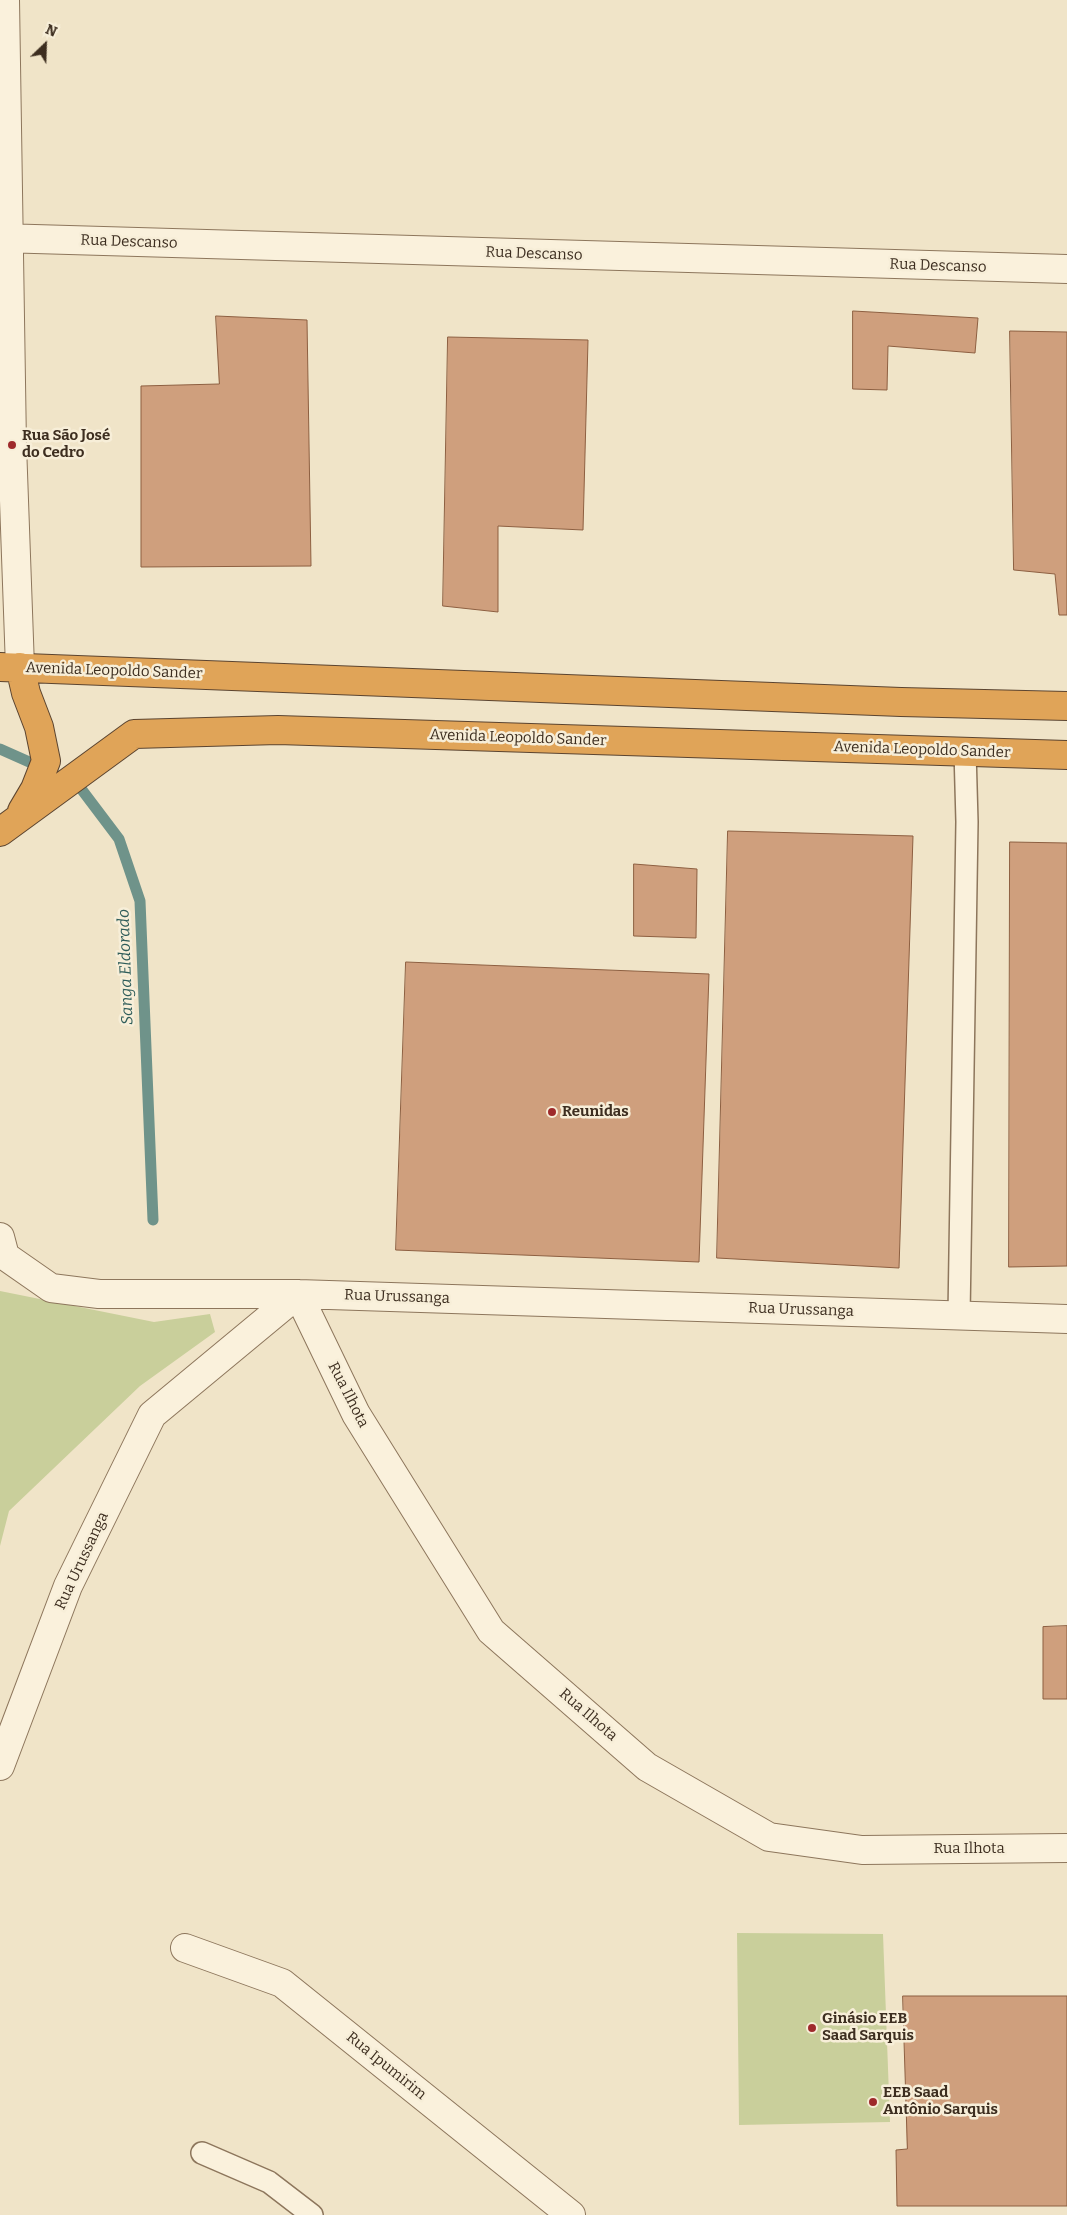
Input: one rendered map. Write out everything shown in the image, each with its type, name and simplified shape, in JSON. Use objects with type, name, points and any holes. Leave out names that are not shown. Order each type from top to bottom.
[{"type":"highway","name":"Avenida Leopoldo Sander","points":[[10,667],[901,702],[1067,706]]},
{"type":"highway","points":[[9,825],[35,789],[46,761],[39,727],[26,693],[10,667]]},
{"type":"highway","name":"Avenida Leopoldo Sander","points":[[9,825],[134,734],[278,730],[1067,755]]},
{"type":"street","points":[[5,0],[4,238],[12,445],[10,667]]},
{"type":"street","name":"Rua Descanso","points":[[4,238],[1067,269]]},
{"type":"street","points":[[0,1237],[5,1256],[52,1288],[99,1294],[298,1294]]},
{"type":"street","name":"Rua Urussanga","points":[[0,1766],[68,1586],[152,1416],[298,1294],[1067,1319]]},
{"type":"street","name":"Rua Ilhota","points":[[298,1294],[356,1414],[491,1631],[647,1767],[769,1837],[862,1850],[1067,1848]]},
{"type":"street","name":"Rua Ipumirim","points":[[185,1948],[282,1983],[571,2215]]},
{"type":"lane","points":[[959,1315],[967,822],[966,751]]},
{"type":"lane","points":[[202,2154],[269,2182],[312,2215]]},
{"type":"green space","points":[[0,1291],[154,1322],[210,1314],[215,1332],[140,1386],[9,1511],[0,1546]]},
{"type":"green space","name":"Ginásio EEB Saad Sarquis","points":[[737,1933],[883,1934],[890,2122],[739,2125]]},
{"type":"building","points":[[853,311],[978,318],[975,353],[888,346],[887,390],[853,389]]},
{"type":"building","points":[[216,316],[307,320],[311,566],[141,567],[141,386],[219,384]]},
{"type":"building","points":[[1010,331],[1067,332],[1067,615],[1059,615],[1055,574],[1014,570]]},
{"type":"building","points":[[448,337],[588,340],[583,530],[498,526],[498,612],[443,606]]},
{"type":"building","points":[[728,831],[913,836],[899,1268],[717,1258]]},
{"type":"building","points":[[1010,842],[1067,843],[1067,1266],[1009,1267]]},
{"type":"building","points":[[634,864],[697,869],[696,938],[634,936]]},
{"type":"building","name":"Reunidas","points":[[406,962],[709,974],[699,1262],[396,1250]]},
{"type":"building","points":[[1067,1626],[1067,1699],[1043,1699],[1043,1627]]},
{"type":"building","points":[[903,1996],[1067,1996],[1067,2206],[897,2206],[896,2150],[907,2149]]},
{"type":"waterway","name":"Sanga Eldorado","points":[[0,749],[45,769]]},
{"type":"waterway","name":"Sanga Eldorado","points":[[70,781],[79,786],[119,839],[140,901],[153,1220]]},
{"type":"place","name":"Rua São José do Cedro","points":[[12,445]]},
{"type":"place","name":"Reunidas","points":[[552,1112]]},
{"type":"place","name":"Ginásio EEB Saad Sarquis","points":[[812,2028]]},
{"type":"place","name":"EEB Saad Antônio Sarquis","points":[[873,2102]]}]
